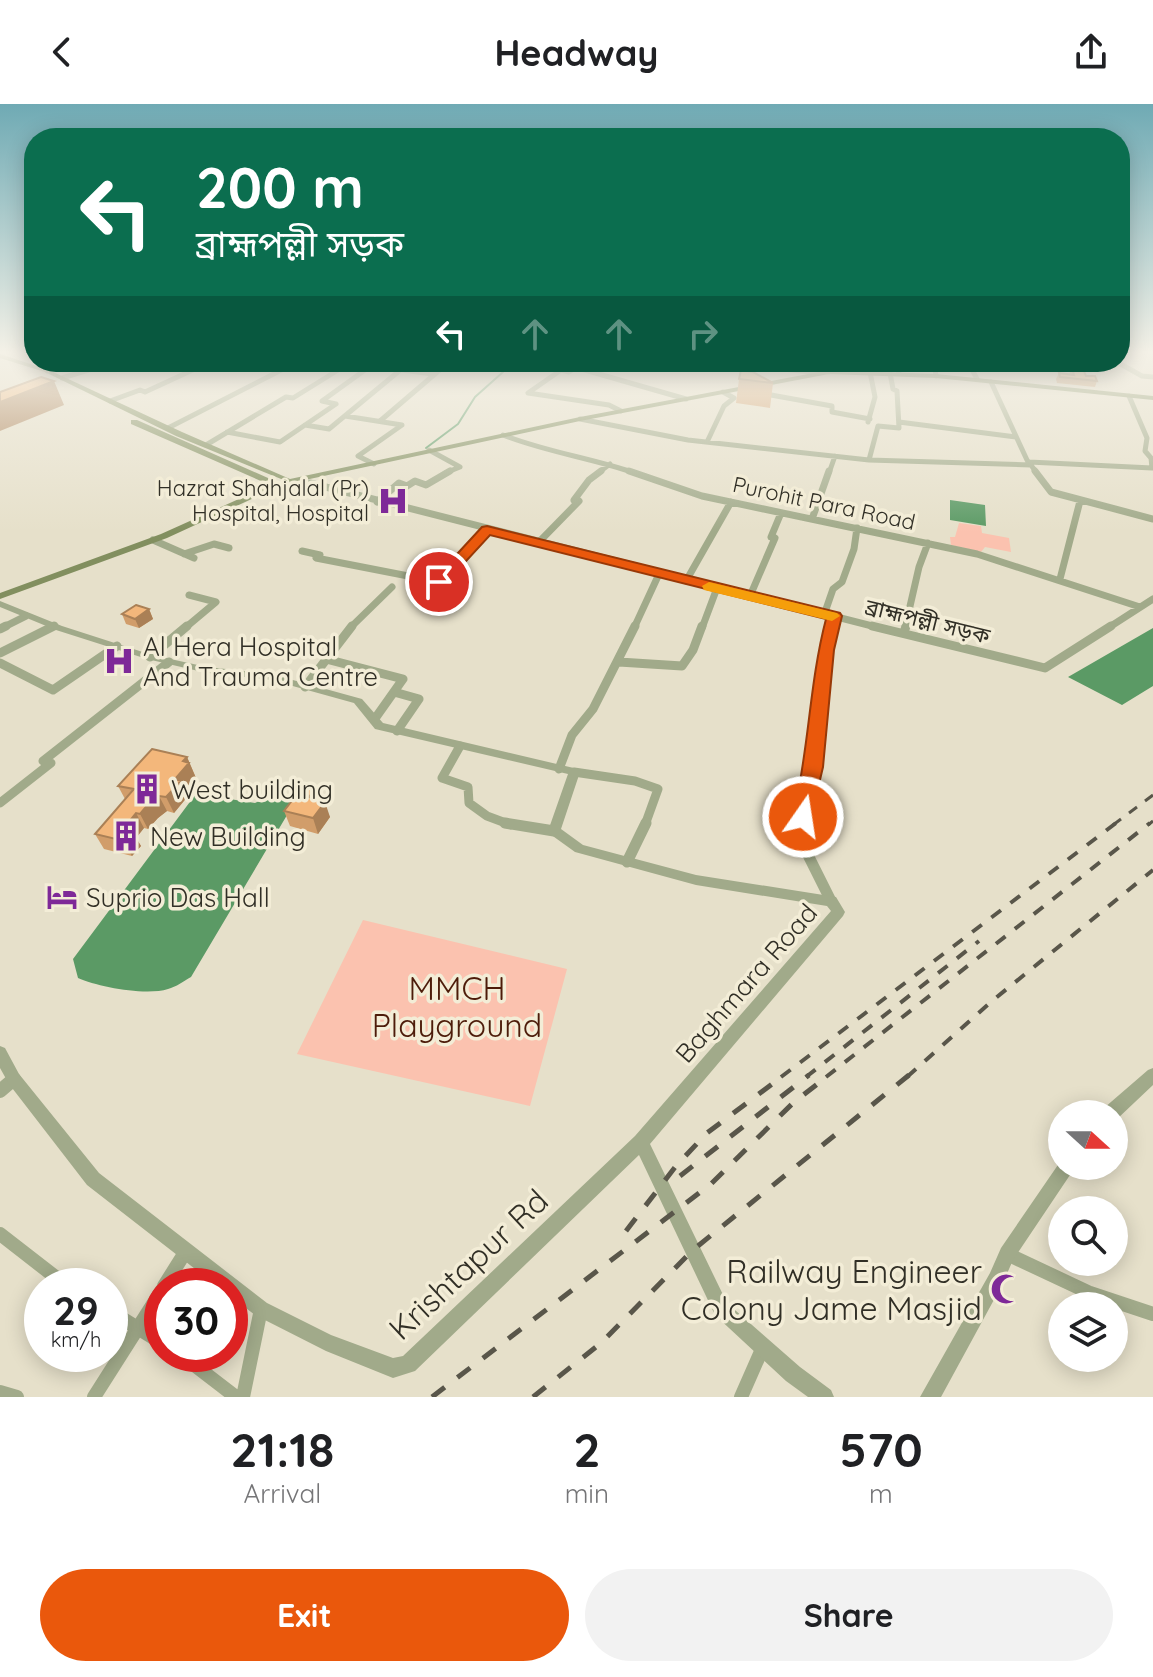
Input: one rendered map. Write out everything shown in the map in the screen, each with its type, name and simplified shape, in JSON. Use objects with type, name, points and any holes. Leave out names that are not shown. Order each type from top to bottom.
[{"type":"main road","points":[[113,411],[275,485]]},
{"type":"main road","points":[[132,411],[289,481]]},
{"type":"main road","points":[[0,596],[153,540],[275,485],[619,411]]},
{"type":"street","points":[[168,428],[201,411]]},
{"type":"street","points":[[206,445],[262,411]]},
{"type":"street","points":[[227,432],[280,442],[325,411]]},
{"type":"street","points":[[305,425],[329,429],[351,411]]},
{"type":"street","points":[[380,421],[391,411]]},
{"type":"street","points":[[707,442],[721,411]]},
{"type":"street","points":[[831,411],[870,419]]},
{"type":"street","points":[[872,411],[868,423],[896,428],[898,411]]},
{"type":"street","points":[[1004,411],[1030,464],[1051,492],[1153,519]]},
{"type":"street","points":[[580,419],[707,442],[869,460],[1152,468],[1151,458],[1145,451],[1147,438],[1136,411]]},
{"type":"street","points":[[345,416],[402,425],[358,456],[374,464]]},
{"type":"street","points":[[899,422],[1016,437]]},
{"type":"street","points":[[869,460],[878,426]]},
{"type":"street","name":"Purohit Para Road","points":[[503,435],[540,450],[590,458],[652,481],[731,502],[928,543],[1060,579],[1140,607]]},
{"type":"street","points":[[377,502],[399,483],[407,486],[415,481],[426,485],[460,467],[429,450]]},
{"type":"street","points":[[812,519],[835,456]]},
{"type":"street","points":[[538,543],[579,501],[574,500],[589,480],[610,464]]},
{"type":"street","name":"ব্রাহ্মপল্লী সড়ক","points":[[289,481],[310,483],[686,581],[1045,668],[1140,607]]},
{"type":"street","points":[[1060,579],[1080,501]]},
{"type":"street","points":[[686,581],[731,502]]},
{"type":"street","points":[[750,596],[775,538],[771,537],[781,513]]},
{"type":"street","points":[[831,901],[805,849],[803,817],[814,767],[833,589],[842,582],[854,549],[857,528]]},
{"type":"street","points":[[302,551],[320,555],[316,558],[439,582],[487,530]]},
{"type":"street","points":[[153,540],[194,558]]},
{"type":"street","points":[[904,633],[919,567],[928,543]]},
{"type":"street","points":[[184,554],[214,544],[229,548]]},
{"type":"street","points":[[559,769],[572,735],[593,709],[619,662],[659,574]]},
{"type":"street","points":[[305,687],[353,624],[392,587]]},
{"type":"street","points":[[619,662],[682,666],[693,650],[717,588]]},
{"type":"street","points":[[150,657],[216,602],[189,595]]},
{"type":"street","points":[[1140,607],[1153,599]]},
{"type":"street","points":[[0,604],[54,626],[150,657],[207,670],[271,677],[358,701],[379,726],[559,769],[635,781],[658,789],[653,810],[627,862]]},
{"type":"street","points":[[0,629],[26,616]]},
{"type":"street","points":[[0,653],[54,626]]},
{"type":"street","points":[[0,663],[53,690],[117,646]]},
{"type":"street","points":[[326,659],[403,679],[374,720]]},
{"type":"street","points":[[0,803],[51,763],[43,761],[169,662]]},
{"type":"street","points":[[394,692],[419,699],[397,731]]},
{"type":"street","points":[[460,746],[442,778],[468,787],[469,803],[481,815],[538,831],[554,831],[574,772]]},
{"type":"street","name":"Baghmara Road","points":[[554,831],[579,849],[696,880],[831,901],[838,912],[641,1142]]},
{"type":"street","name":"Krishtapur Rd","points":[[0,1053],[14,1079],[93,1179],[261,1309],[326,1342],[393,1368],[408,1364],[641,1142]]},
{"type":"street","points":[[1125,1100],[1153,1075]]},
{"type":"street","points":[[0,1091],[14,1079]]},
{"type":"street","points":[[641,1142],[721,1309],[824,1397]]},
{"type":"street","points":[[930,1397],[1007,1254],[1057,1180]]},
{"type":"street","points":[[0,1234],[44,1268]]},
{"type":"street","points":[[175,1268],[186,1251]]},
{"type":"street","points":[[1007,1254],[1090,1293],[1153,1314]]},
{"type":"street","points":[[243,1397],[261,1309]]},
{"type":"street","points":[[94,1397],[144,1318]]},
{"type":"street","points":[[128,1322],[144,1332]]},
{"type":"street","points":[[741,1397],[763,1347]]},
{"type":"street","points":[[203,1372],[236,1397]]},
{"type":"street","points":[[0,1392],[17,1397]]},
{"type":"green space","points":[[959,523],[981,526],[982,533],[1009,538],[1011,552],[985,547],[981,552],[951,545],[950,537],[955,537]]},
{"type":"green space","name":"MMCH Playground","points":[[363,920],[567,969],[530,1106],[297,1054]]},
{"type":"shaded area","points":[[950,500],[985,505],[986,526],[950,520]]},
{"type":"shaded area","points":[[1153,628],[1153,686],[1122,705],[1068,677]]},
{"type":"shaded area","points":[[198,791],[204,795],[255,803],[274,794],[289,797],[293,805],[191,977],[171,988],[147,992],[109,987],[78,978],[73,959]]},
{"type":"building","points":[[136,605],[149,609],[135,619],[122,614]]},
{"type":"building","points":[[152,749],[187,757],[183,761],[189,763],[175,779],[181,781],[166,797],[159,796],[140,814],[136,813],[123,829],[132,831],[124,841],[95,834],[134,789],[118,786]]},
{"type":"building","points":[[304,785],[316,788],[309,797],[325,802],[313,818],[284,811]]},
{"type":"waterway","points":[[426,448],[458,424],[466,411]]},
{"type":"railway","points":[[1113,825],[1153,795]]},
{"type":"railway","points":[[1148,825],[1153,821]]},
{"type":"railway","points":[[781,1077],[1116,823]]},
{"type":"railway","points":[[826,1077],[1150,823]]},
{"type":"railway","points":[[907,1077],[992,1001],[1153,870]]},
{"type":"railway","points":[[806,1077],[979,941]]},
{"type":"railway","points":[[626,1231],[676,1166],[707,1133],[784,1075]]},
{"type":"railway","points":[[680,1176],[809,1075]]},
{"type":"railway","points":[[432,1397],[711,1184],[793,1103],[829,1075]]},
{"type":"railway","points":[[533,1397],[601,1343],[693,1250],[909,1075]]},
{"type":"slow traffic","points":[[709,586],[832,616]]},
{"type":"place","name":"Hazrat Shahjalal (Pr) Hospital, Hospital","points":[[393,501]]},
{"type":"place","name":"Al Hera Hospital And Trauma Centre","points":[[119,661]]},
{"type":"place","name":"West building","points":[[147,789]]},
{"type":"place","name":"New Building","points":[[126,836]]},
{"type":"place","name":"Suprio Das Hall","points":[[62,897]]},
{"type":"place","name":"Railway Engineer Colony Jame Masjid","points":[[1006,1289]]},
{"type":"route","points":[[439,582],[487,530],[835,616],[826,650],[814,767],[803,817]]}]
